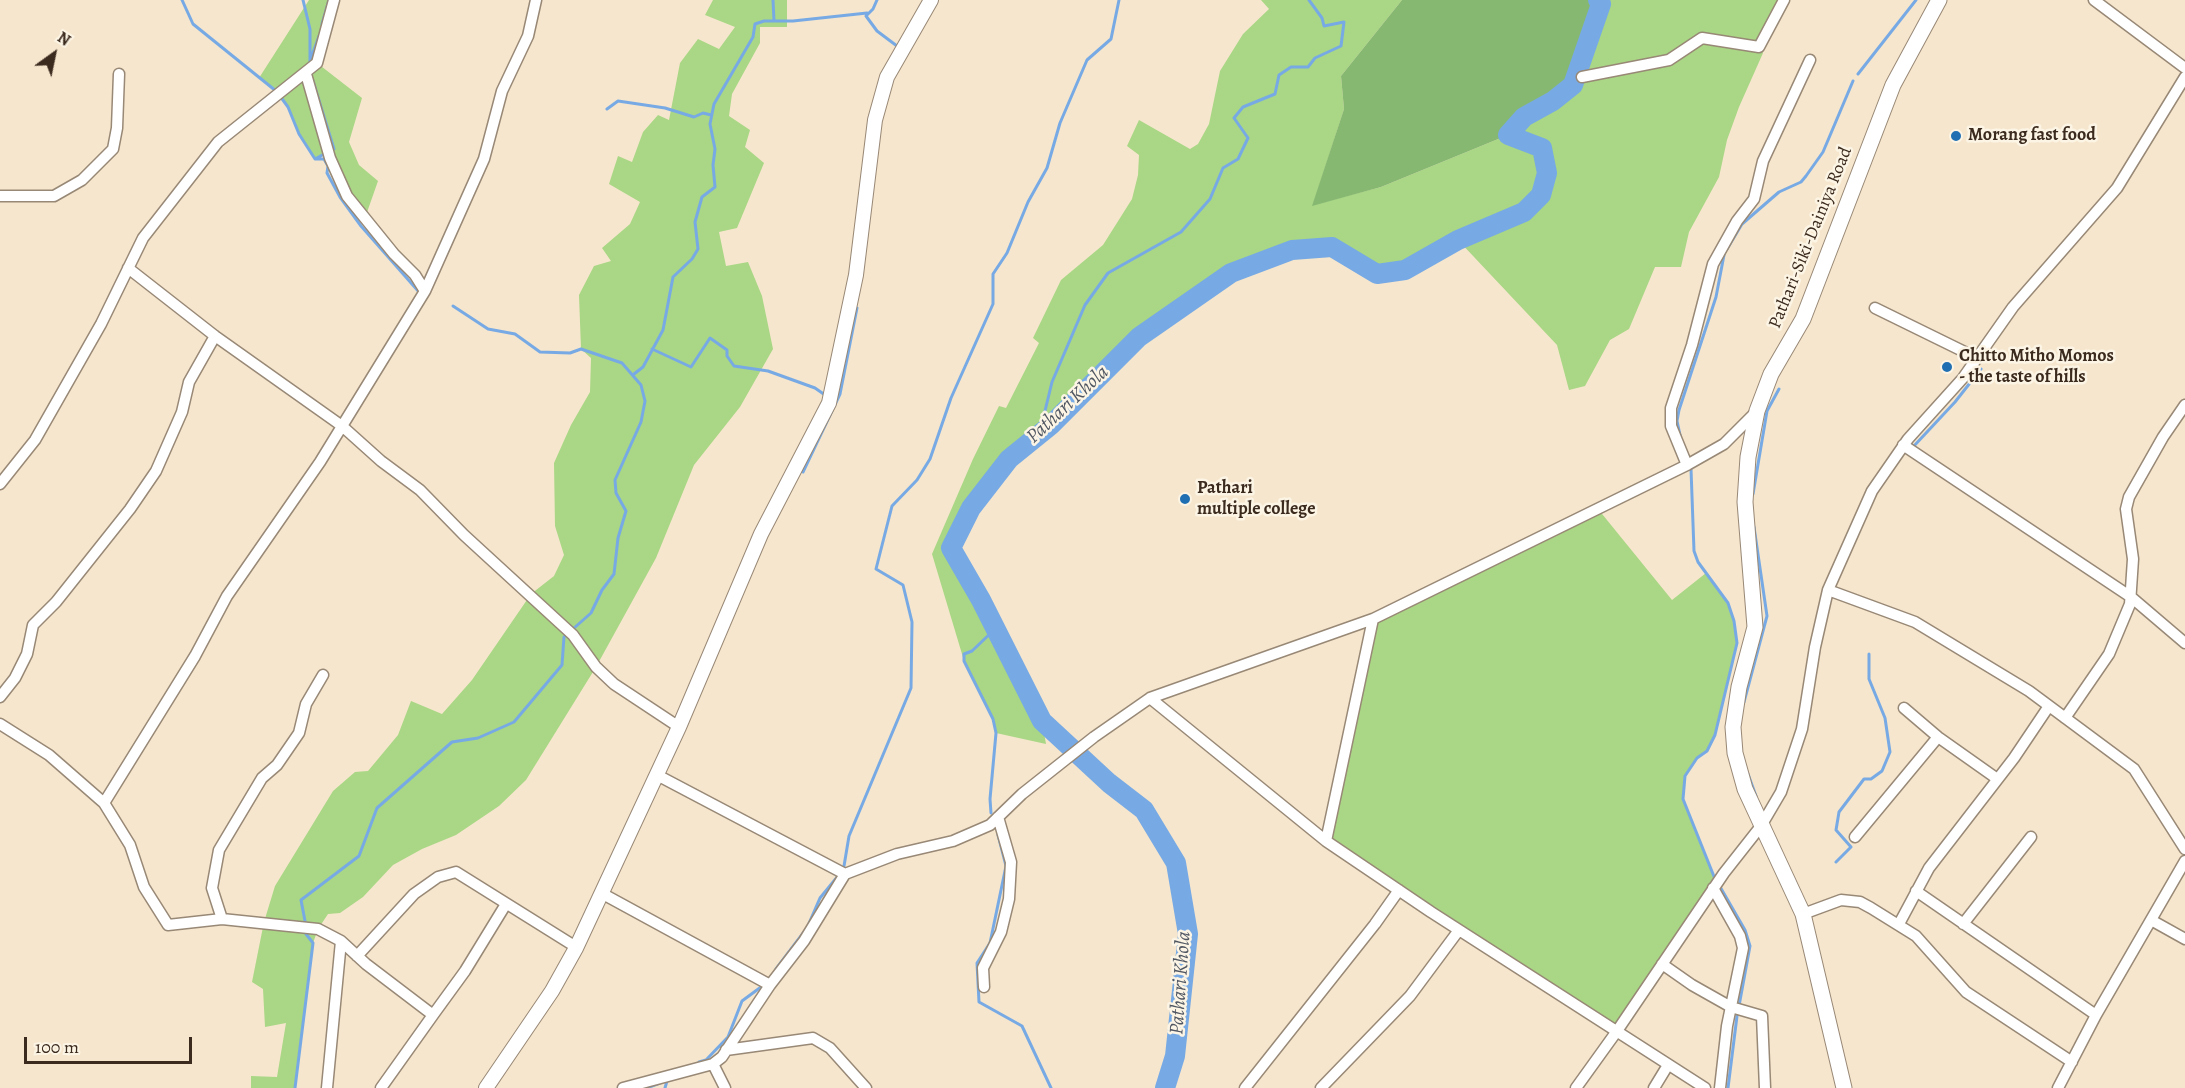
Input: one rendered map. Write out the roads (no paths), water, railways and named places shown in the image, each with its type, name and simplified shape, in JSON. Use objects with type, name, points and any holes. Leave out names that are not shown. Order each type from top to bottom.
[{"type":"main road","name":"Pathari-Siki-Dainiya Road","points":[[1844,1088],[1803,914],[1745,789],[1735,753],[1733,727],[1739,687],[1755,627],[1745,501],[1748,457],[1757,411],[1771,374],[1803,319],[1893,85],[1939,0]]},
{"type":"street","points":[[0,484],[35,440],[101,324],[143,238],[218,142],[266,101],[306,74],[317,63],[334,0]]},
{"type":"street","points":[[104,803],[195,656],[227,596],[320,462],[425,291],[484,159],[500,97],[528,36],[536,0]]},
{"type":"street","points":[[486,1088],[552,991],[603,894],[679,727],[762,534],[829,404],[856,275],[875,120],[887,77],[931,0]]},
{"type":"street","points":[[1582,76],[1670,60],[1702,39],[1759,47],[1784,0]]},
{"type":"street","points":[[2094,0],[2109,4],[2185,68]]},
{"type":"street","points":[[1687,465],[1671,426],[1671,408],[1692,345],[1713,264],[1737,221],[1754,199],[1763,160],[1810,60]]},
{"type":"street","points":[[0,196],[54,196],[82,180],[113,149],[117,128],[119,74]]},
{"type":"street","points":[[306,74],[330,158],[347,196],[394,254],[415,275],[425,291]]},
{"type":"street","points":[[1576,1088],[1713,888],[1761,826],[1781,792],[1802,729],[1817,638],[1828,591],[1872,491],[1903,445],[1977,358],[2027,290],[2117,188],[2185,77]]},
{"type":"street","points":[[128,268],[215,336],[342,426],[381,461],[420,490],[464,535],[571,633],[596,667],[614,684],[679,727]]},
{"type":"street","points":[[1875,308],[1977,358]]},
{"type":"street","points":[[0,697],[15,678],[27,654],[33,625],[56,602],[130,509],[156,471],[182,412],[189,382],[215,336]]},
{"type":"street","points":[[2065,718],[2109,654],[2131,597],[2133,559],[2126,509],[2129,497],[2163,437],[2185,405]]},
{"type":"street","points":[[623,1088],[713,1064],[726,1050],[770,985],[804,941],[845,874],[897,854],[953,841],[990,825],[1022,794],[1063,761],[1150,698],[1372,619],[1687,465],[1724,444],[1757,411]]},
{"type":"street","points":[[1903,445],[2131,597],[2185,643]]},
{"type":"street","points":[[1828,591],[1915,622],[2049,706],[2133,769],[2185,849]]},
{"type":"street","points":[[1326,841],[1372,619]]},
{"type":"street","points":[[222,919],[212,888],[219,850],[262,778],[277,765],[298,733],[306,704],[322,675]]},
{"type":"street","points":[[1150,698],[1326,841],[1459,930],[1705,1088]]},
{"type":"street","points":[[1899,924],[1929,868],[1996,778],[2014,758],[2049,706]]},
{"type":"street","points":[[1904,708],[1996,778]]},
{"type":"street","points":[[0,724],[49,755],[104,803],[130,844],[144,887],[168,925],[222,919],[318,929],[341,941],[357,956],[433,1014]]},
{"type":"street","points":[[1855,837],[1938,736]]},
{"type":"street","points":[[657,775],[845,874]]},
{"type":"street","points":[[984,987],[983,968],[1002,932],[1009,899],[1011,862],[998,817]]},
{"type":"street","points":[[1964,924],[2031,837]]},
{"type":"street","points":[[2058,1088],[2096,1016],[2185,861]]},
{"type":"street","points":[[357,956],[414,894],[449,873],[456,872],[576,947]]},
{"type":"street","points":[[1713,888],[1740,936],[1743,948],[1731,1007],[1720,1088]]},
{"type":"street","points":[[1245,1088],[1375,924],[1399,890]]},
{"type":"street","points":[[1916,891],[2096,1016]]},
{"type":"street","points":[[603,894],[770,985]]},
{"type":"street","points":[[1803,914],[1841,900],[1860,902],[1916,936],[1931,951],[1952,980],[1965,992],[2072,1062]]},
{"type":"street","points":[[381,1088],[465,972],[506,904]]},
{"type":"street","points":[[2151,920],[2185,939]]},
{"type":"street","points":[[1321,1088],[1410,996],[1459,930]]},
{"type":"street","points":[[327,1088],[341,941]]},
{"type":"street","points":[[1662,964],[1692,985],[1731,1007],[1762,1016],[1765,1088]]},
{"type":"street","points":[[726,1050],[813,1038],[830,1048],[866,1088]]},
{"type":"street","points":[[713,1064],[725,1088]]},
{"type":"street","points":[[1654,1088],[1668,1065]]},
{"type":"waterway","points":[[182,0],[193,24],[276,91]]},
{"type":"waterway","points":[[303,0],[310,29],[310,66]]},
{"type":"waterway","points":[[322,24],[329,0]]},
{"type":"waterway","points":[[773,0],[774,21]]},
{"type":"waterway","points":[[877,0],[873,9],[866,16],[877,31],[897,46],[900,45]]},
{"type":"waterway","points":[[844,866],[849,836],[911,688],[912,622],[903,585],[876,569],[892,506],[917,480],[930,459],[951,398],[993,304],[993,274],[1007,253],[1028,202],[1047,168],[1060,123],[1087,60],[1111,39],[1119,0]]},
{"type":"waterway","points":[[1051,425],[1044,415],[1052,382],[1085,305],[1108,273],[1181,232],[1210,199],[1223,168],[1238,159],[1248,138],[1234,118],[1243,107],[1275,94],[1279,75],[1291,67],[1308,67],[1315,58],[1341,46],[1344,22],[1324,26],[1322,18],[1309,0]]},
{"type":"waterway","name":"Pathari Khola","points":[[1165,1088],[1175,1056],[1188,934],[1176,863],[1144,810],[1109,783],[1042,721],[981,600],[951,548],[971,508],[1009,459],[1051,425],[1139,337],[1231,273],[1292,250],[1332,247],[1377,274],[1405,270],[1458,240],[1524,212],[1541,195],[1547,173],[1542,148],[1508,135],[1524,117],[1553,101],[1573,85],[1601,4],[1598,0]]},
{"type":"waterway","points":[[1858,74],[1916,0]]},
{"type":"waterway","points":[[634,374],[643,367],[663,330],[673,277],[692,259],[698,249],[695,222],[702,197],[715,187],[713,165],[715,149],[710,124],[714,104],[753,37],[755,24],[764,21],[793,21],[867,13]]},
{"type":"waterway","points":[[311,58],[319,36]]},
{"type":"waterway","points":[[313,81],[334,149],[332,150]]},
{"type":"waterway","points":[[1727,249],[1742,224],[1779,192],[1801,182],[1806,176],[1823,152],[1853,81]]},
{"type":"waterway","points":[[280,96],[288,107],[299,134],[315,159]]},
{"type":"waterway","points":[[607,109],[618,101],[665,108],[694,117],[703,113],[711,115]]},
{"type":"waterway","points":[[326,153],[315,159],[324,159],[328,166],[327,173],[340,197],[361,226],[419,292]]},
{"type":"waterway","points":[[1680,435],[1677,421],[1679,410],[1716,297],[1724,255]]},
{"type":"waterway","points":[[305,921],[301,900],[359,856],[377,808],[452,742],[478,738],[514,722],[562,665],[564,637],[591,613],[602,590],[614,574],[618,538],[626,511],[616,493],[615,480],[641,422],[645,401],[641,385],[622,363],[581,349],[570,353],[540,352],[515,334],[488,329],[453,306]]},
{"type":"waterway","points":[[803,472],[840,394],[857,308]]},
{"type":"waterway","points":[[652,349],[691,367],[710,338],[727,350],[727,356],[734,366],[768,371],[815,388],[825,395]]},
{"type":"waterway","points":[[1913,447],[1955,402],[1981,369]]},
{"type":"waterway","points":[[1753,494],[1767,411],[1779,389]]},
{"type":"waterway","points":[[1691,469],[1694,551],[1698,562],[1728,603],[1734,621],[1737,643],[1715,735],[1707,751],[1697,758],[1685,776],[1683,799],[1715,879]]},
{"type":"waterway","points":[[1744,702],[1767,616],[1754,527]]},
{"type":"waterway","points":[[991,813],[990,799],[996,733],[993,719],[964,661],[964,654],[972,651],[995,629]]},
{"type":"waterway","points":[[1836,862],[1851,847],[1836,830],[1839,812],[1864,779],[1871,779],[1882,771],[1890,752],[1885,718],[1869,679],[1869,654]]},
{"type":"waterway","points":[[1748,774],[1756,796]]},
{"type":"waterway","points":[[998,835],[1006,866],[990,943],[977,963],[979,1002],[1022,1026],[1051,1088]]},
{"type":"waterway","points":[[776,969],[807,928],[820,898],[838,876]]},
{"type":"waterway","points":[[1719,885],[1745,930],[1750,946],[1739,1006]]},
{"type":"waterway","points":[[295,1088],[313,943],[306,934]]},
{"type":"waterway","points":[[699,1062],[706,1060],[728,1037],[742,1001],[761,987]]},
{"type":"waterway","points":[[1728,1088],[1737,1016]]},
{"type":"waterway","points":[[665,1088],[667,1081]]},
{"type":"waterway","points":[[647,1088],[660,1083]]},
{"type":"place","name":"Morang fast food","points":[[1956,136]]},
{"type":"place","name":"Chitto Mitho Momos - the taste of hills","points":[[1947,367]]},
{"type":"place","name":"Pathari multiple college","points":[[1185,499]]}]
